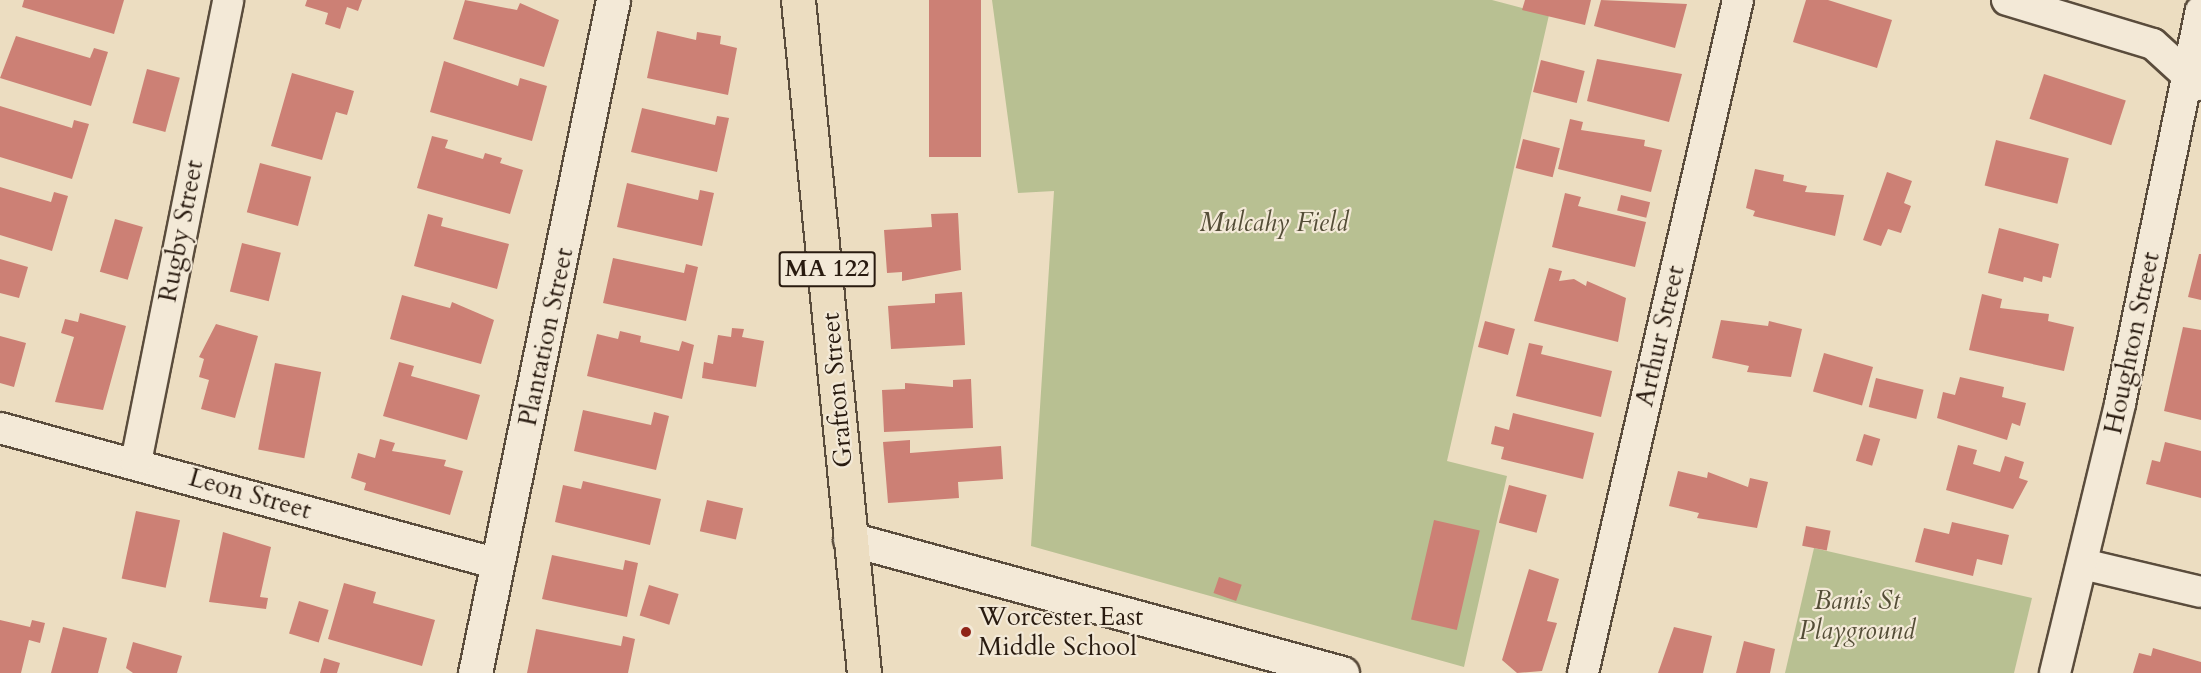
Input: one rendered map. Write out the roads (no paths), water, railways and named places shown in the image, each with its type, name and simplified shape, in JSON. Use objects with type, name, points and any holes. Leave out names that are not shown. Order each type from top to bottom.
[{"type":"highway","name":"Grafton Street","points":[[798,0],[864,673]]},
{"type":"street","name":"Rugby Street","points":[[136,462],[228,0]]},
{"type":"street","name":"Plantation Street","points":[[475,673],[613,0]]},
{"type":"street","name":"Arthur Street","points":[[1583,673],[1738,0]]},
{"type":"street","points":[[2007,0],[2153,44],[2193,82]]},
{"type":"street","name":"Houghton Street","points":[[2055,673],[2084,564],[2193,82],[2201,11]]},
{"type":"street","name":"Leon Street","points":[[0,428],[136,462],[498,564]]},
{"type":"street","points":[[850,539],[1342,673]]},
{"type":"street","points":[[2084,564],[2201,592]]},
{"type":"place","name":"Worcester East Middle School","points":[[966,632]]},
{"type":"park label","name":"Mulcahy Field","points":[[1274,223]]},
{"type":"park label","name":"Banis St Playground","points":[[1857,616]]}]
